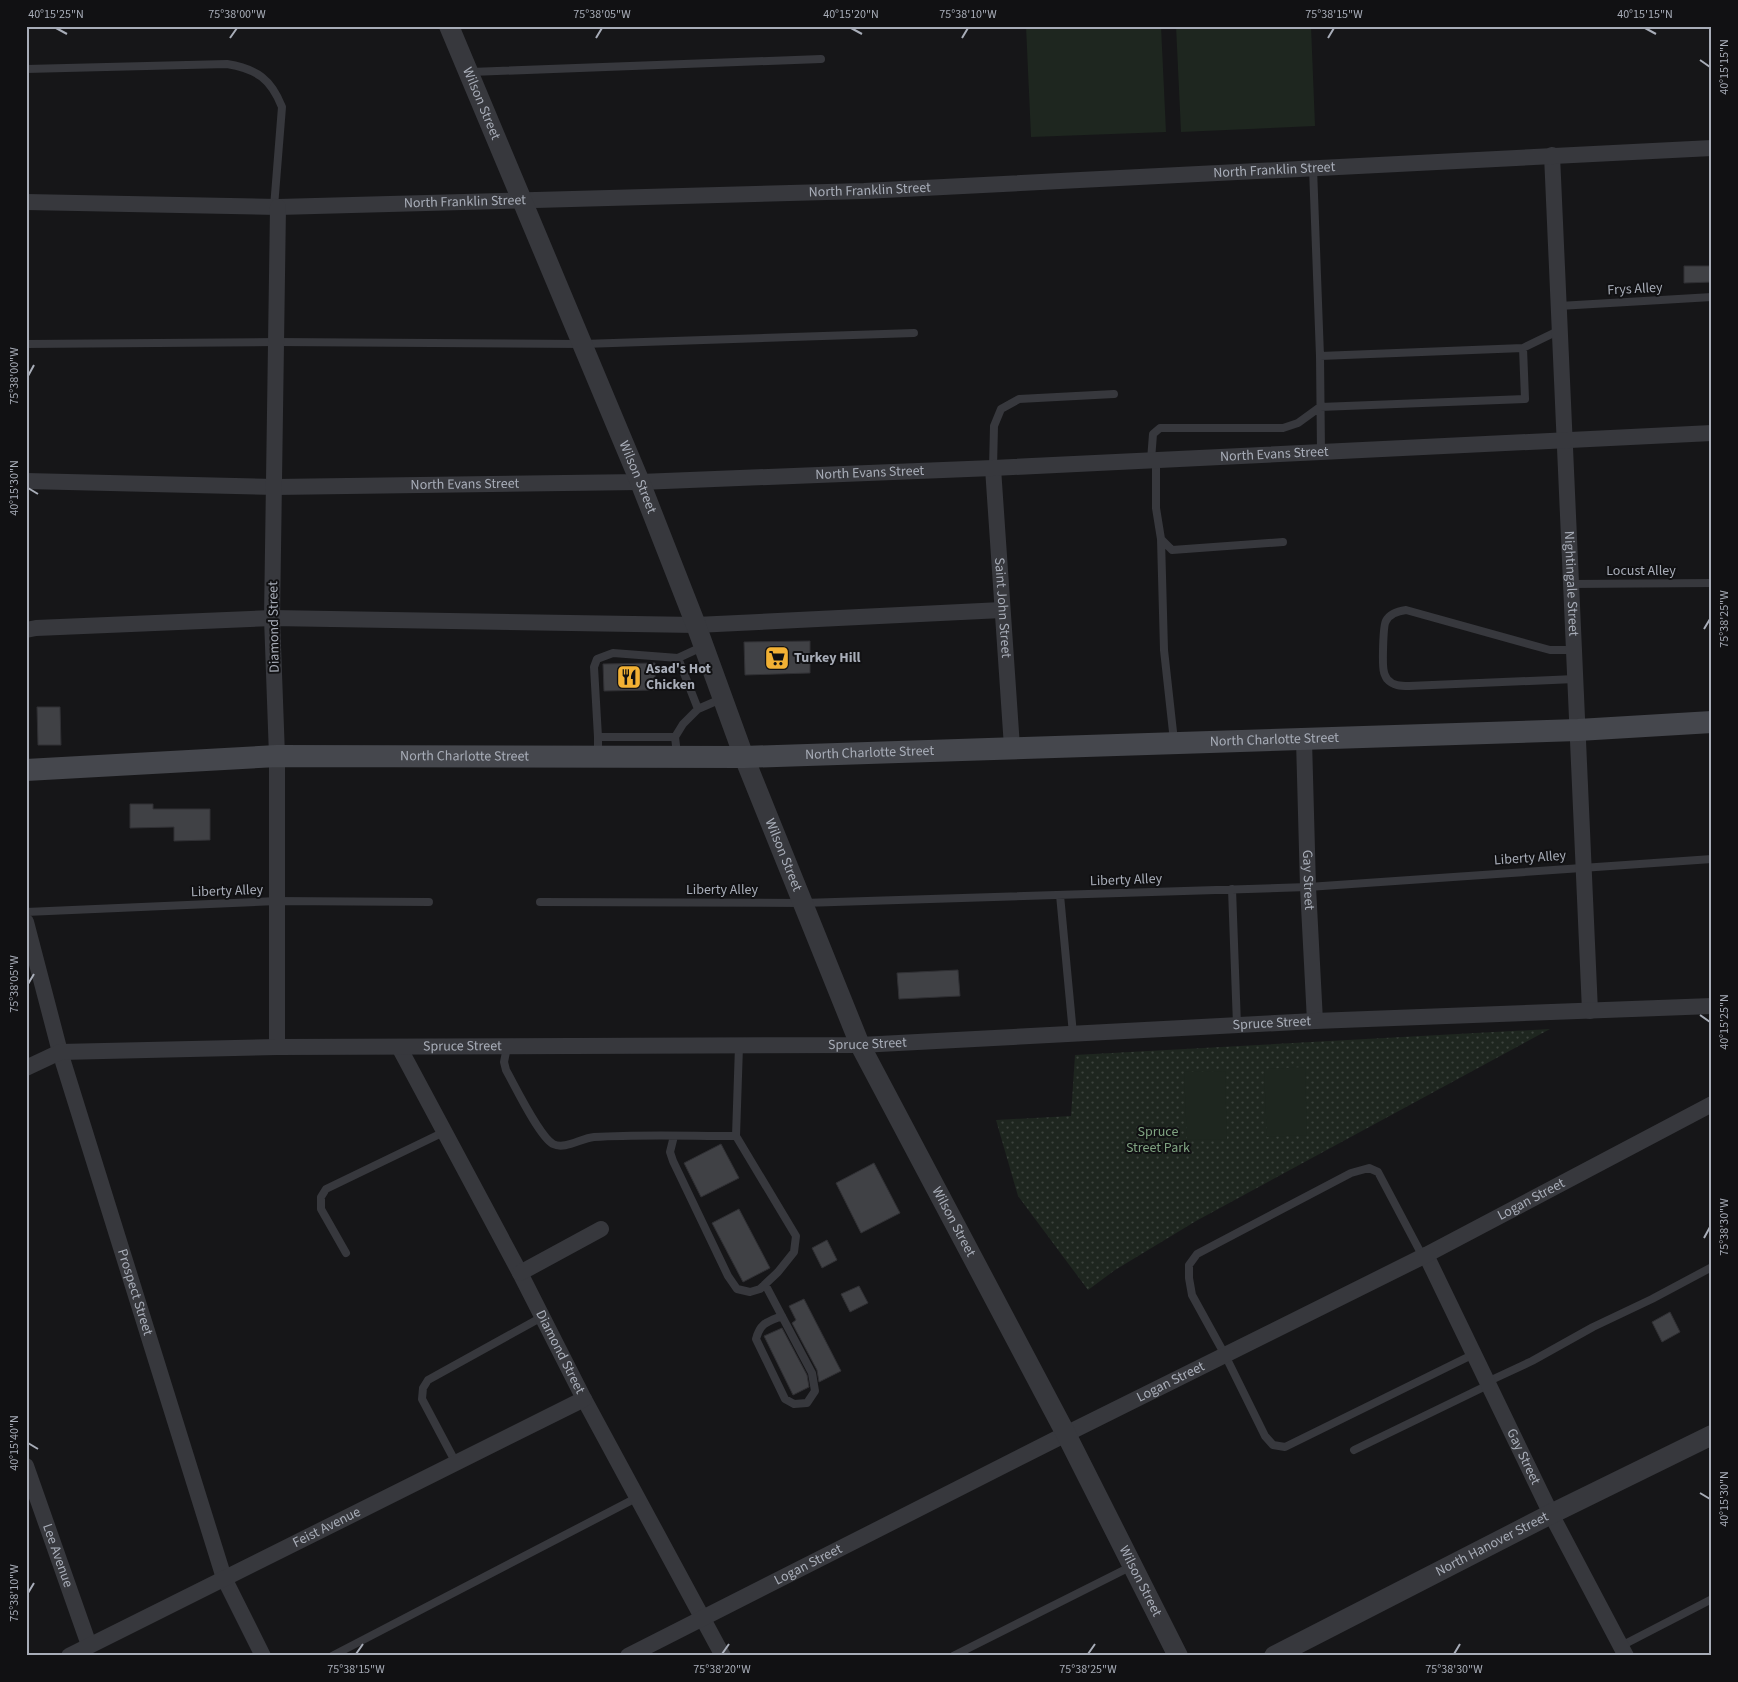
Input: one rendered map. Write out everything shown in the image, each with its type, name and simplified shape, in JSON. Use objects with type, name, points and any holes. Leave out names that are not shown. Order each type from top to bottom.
[{"type":"main road","name":"North Charlotte Street","points":[[26,770],[277,756],[598,747],[676,747],[744,757],[1012,747],[1304,740],[1578,730],[1712,722]]},
{"type":"street","name":"Wilson Street","points":[[449,26],[640,482],[704,646],[744,757],[860,1046],[1066,1434],[1178,1656]]},
{"type":"street","name":"North Franklin Street","points":[[26,202],[276,207],[864,191],[1712,148]]},
{"type":"street","name":"Nightingale Street","points":[[1552,155],[1590,1011]]},
{"type":"street","name":"Diamond Street","points":[[276,207],[275,487],[272,618],[277,756],[277,1047]]},
{"type":"street","name":"North Evans Street","points":[[26,482],[275,487],[640,482],[992,468],[1712,433]]},
{"type":"street","name":"Saint John Street","points":[[992,468],[1012,747]]},
{"type":"street","points":[[26,630],[46,627],[272,618],[696,625],[1002,610]]},
{"type":"street","name":"Gay Street","points":[[1304,740],[1308,887],[1315,1021]]},
{"type":"street","name":"Prospect Street","points":[[26,922],[60,1052],[224,1578],[263,1656]]},
{"type":"street","name":"Spruce Street","points":[[26,1068],[60,1052],[277,1047],[860,1046],[1315,1021],[1712,1006]]},
{"type":"street","name":"Diamond Street","points":[[400,1047],[520,1273],[584,1399],[723,1656]]},
{"type":"street","name":"Logan Street","points":[[628,1656],[1066,1434],[1425,1256],[1712,1104]]},
{"type":"street","points":[[520,1273],[601,1229]]},
{"type":"street","name":"Gay Street","points":[[1425,1256],[1551,1514],[1624,1651]]},
{"type":"street","name":"Feist Avenue","points":[[69,1656],[584,1399]]},
{"type":"street","name":"North Hanover Street","points":[[1274,1656],[1551,1514],[1712,1435]]},
{"type":"street","name":"Lee Avenue","points":[[26,1466],[89,1645]]},
{"type":"lane","points":[[469,72],[821,59]]},
{"type":"lane","points":[[26,69],[227,64],[242,66],[260,74],[273,89],[282,107],[276,207]]},
{"type":"lane","points":[[1313,168],[1320,356],[1321,452]]},
{"type":"lane","name":"Frys Alley","points":[[1559,306],[1712,297]]},
{"type":"lane","points":[[1320,356],[1523,348],[1560,330]]},
{"type":"lane","points":[[26,344],[276,342],[583,344],[914,332]]},
{"type":"lane","points":[[1174,743],[1164,650],[1160,539],[1156,508],[1152,434],[1160,428],[1283,428],[1298,424],[1320,408],[1525,399],[1523,348]]},
{"type":"lane","points":[[992,468],[994,426],[1001,409],[1018,399],[1114,394]]},
{"type":"lane","points":[[1160,539],[1172,550],[1283,542]]},
{"type":"lane","name":"Locust Alley","points":[[1571,584],[1712,583]]},
{"type":"lane","points":[[1574,650],[1550,650],[1406,610],[1398,611],[1386,620],[1383,671],[1388,680],[1397,686],[1575,679]]},
{"type":"lane","points":[[598,747],[594,667],[597,659],[613,653],[678,658],[704,646]]},
{"type":"lane","points":[[678,658],[698,709]]},
{"type":"lane","points":[[676,747],[683,724],[698,709],[723,699]]},
{"type":"lane","name":"Liberty Alley","points":[[540,902],[803,903],[1308,887],[1712,859]]},
{"type":"lane","points":[[1232,889],[1237,1025]]},
{"type":"lane","points":[[1060,895],[1073,1034]]},
{"type":"lane","name":"Liberty Alley","points":[[26,912],[277,901],[429,902]]},
{"type":"lane","points":[[674,1136],[670,1152],[673,1161],[728,1276],[737,1289],[750,1292],[760,1289],[778,1272],[794,1252],[796,1236],[736,1136],[740,1046]]},
{"type":"lane","points":[[507,1047],[504,1062],[506,1070],[542,1133],[552,1143],[560,1146],[589,1137],[629,1135],[736,1136]]},
{"type":"lane","points":[[346,1253],[321,1209],[321,1197],[326,1189],[444,1132]]},
{"type":"lane","points":[[1425,1256],[1378,1172],[1369,1168],[1351,1173],[1197,1254],[1189,1265],[1189,1278],[1192,1295],[1225,1355],[1265,1436],[1273,1445],[1285,1447],[1474,1354]]},
{"type":"lane","points":[[1354,1450],[1712,1267]]},
{"type":"lane","points":[[765,1284],[782,1316],[812,1373],[815,1391],[806,1403],[794,1404],[785,1399],[756,1339],[759,1328],[782,1316]]},
{"type":"lane","points":[[456,1463],[422,1399],[423,1388],[428,1380],[542,1317]]},
{"type":"lane","points":[[332,1656],[638,1497]]},
{"type":"lane","points":[[953,1656],[1132,1566]]},
{"type":"lane","points":[[1624,1651],[1712,1599]]},
{"type":"green space","points":[[1026,26],[1161,26],[1166,132],[1031,137]]},
{"type":"green space","points":[[1176,26],[1311,26],[1315,126],[1181,132]]},
{"type":"green space","name":"Spruce Street Park","points":[[1550,1029],[1196,1221],[1115,1270],[1088,1290],[1018,1196],[996,1120],[1071,1116],[1075,1055]]},
{"type":"green space","points":[[1305,1067],[1307,1135],[1267,1137],[1264,1069]]},
{"type":"green space","points":[[1225,1071],[1227,1139],[1187,1140],[1184,1072]]},
{"type":"building","points":[[1684,266],[1712,266],[1712,282],[1684,283]]},
{"type":"building","name":"Turkey Hill","points":[[810,641],[810,673],[745,675],[744,642]]},
{"type":"building","name":"Asad's Hot Chicken","points":[[655,663],[655,690],[604,691],[603,664]]},
{"type":"building","points":[[37,707],[60,707],[61,745],[38,745]]},
{"type":"building","points":[[130,804],[153,804],[153,809],[210,809],[210,840],[174,841],[174,827],[130,828]]},
{"type":"building","points":[[958,970],[960,996],[899,999],[897,973]]},
{"type":"building","points":[[721,1144],[739,1178],[701,1197],[684,1163]]},
{"type":"building","points":[[874,1163],[900,1213],[861,1233],[836,1183]]},
{"type":"building","points":[[739,1209],[770,1268],[743,1282],[712,1223]]},
{"type":"building","points":[[827,1240],[837,1260],[822,1268],[812,1248]]},
{"type":"building","points":[[859,1286],[868,1303],[850,1312],[841,1294]]},
{"type":"building","points":[[804,1299],[841,1371],[819,1382],[817,1370],[792,1323],[796,1320],[789,1306]]},
{"type":"building","points":[[1670,1312],[1680,1332],[1662,1342],[1652,1322]]},
{"type":"building","points":[[782,1328],[807,1375],[809,1387],[793,1395],[764,1336]]},
{"type":"place","name":"Turkey Hill","points":[[777,658]]},
{"type":"place","name":"Asad's Hot Chicken","points":[[629,677]]}]
